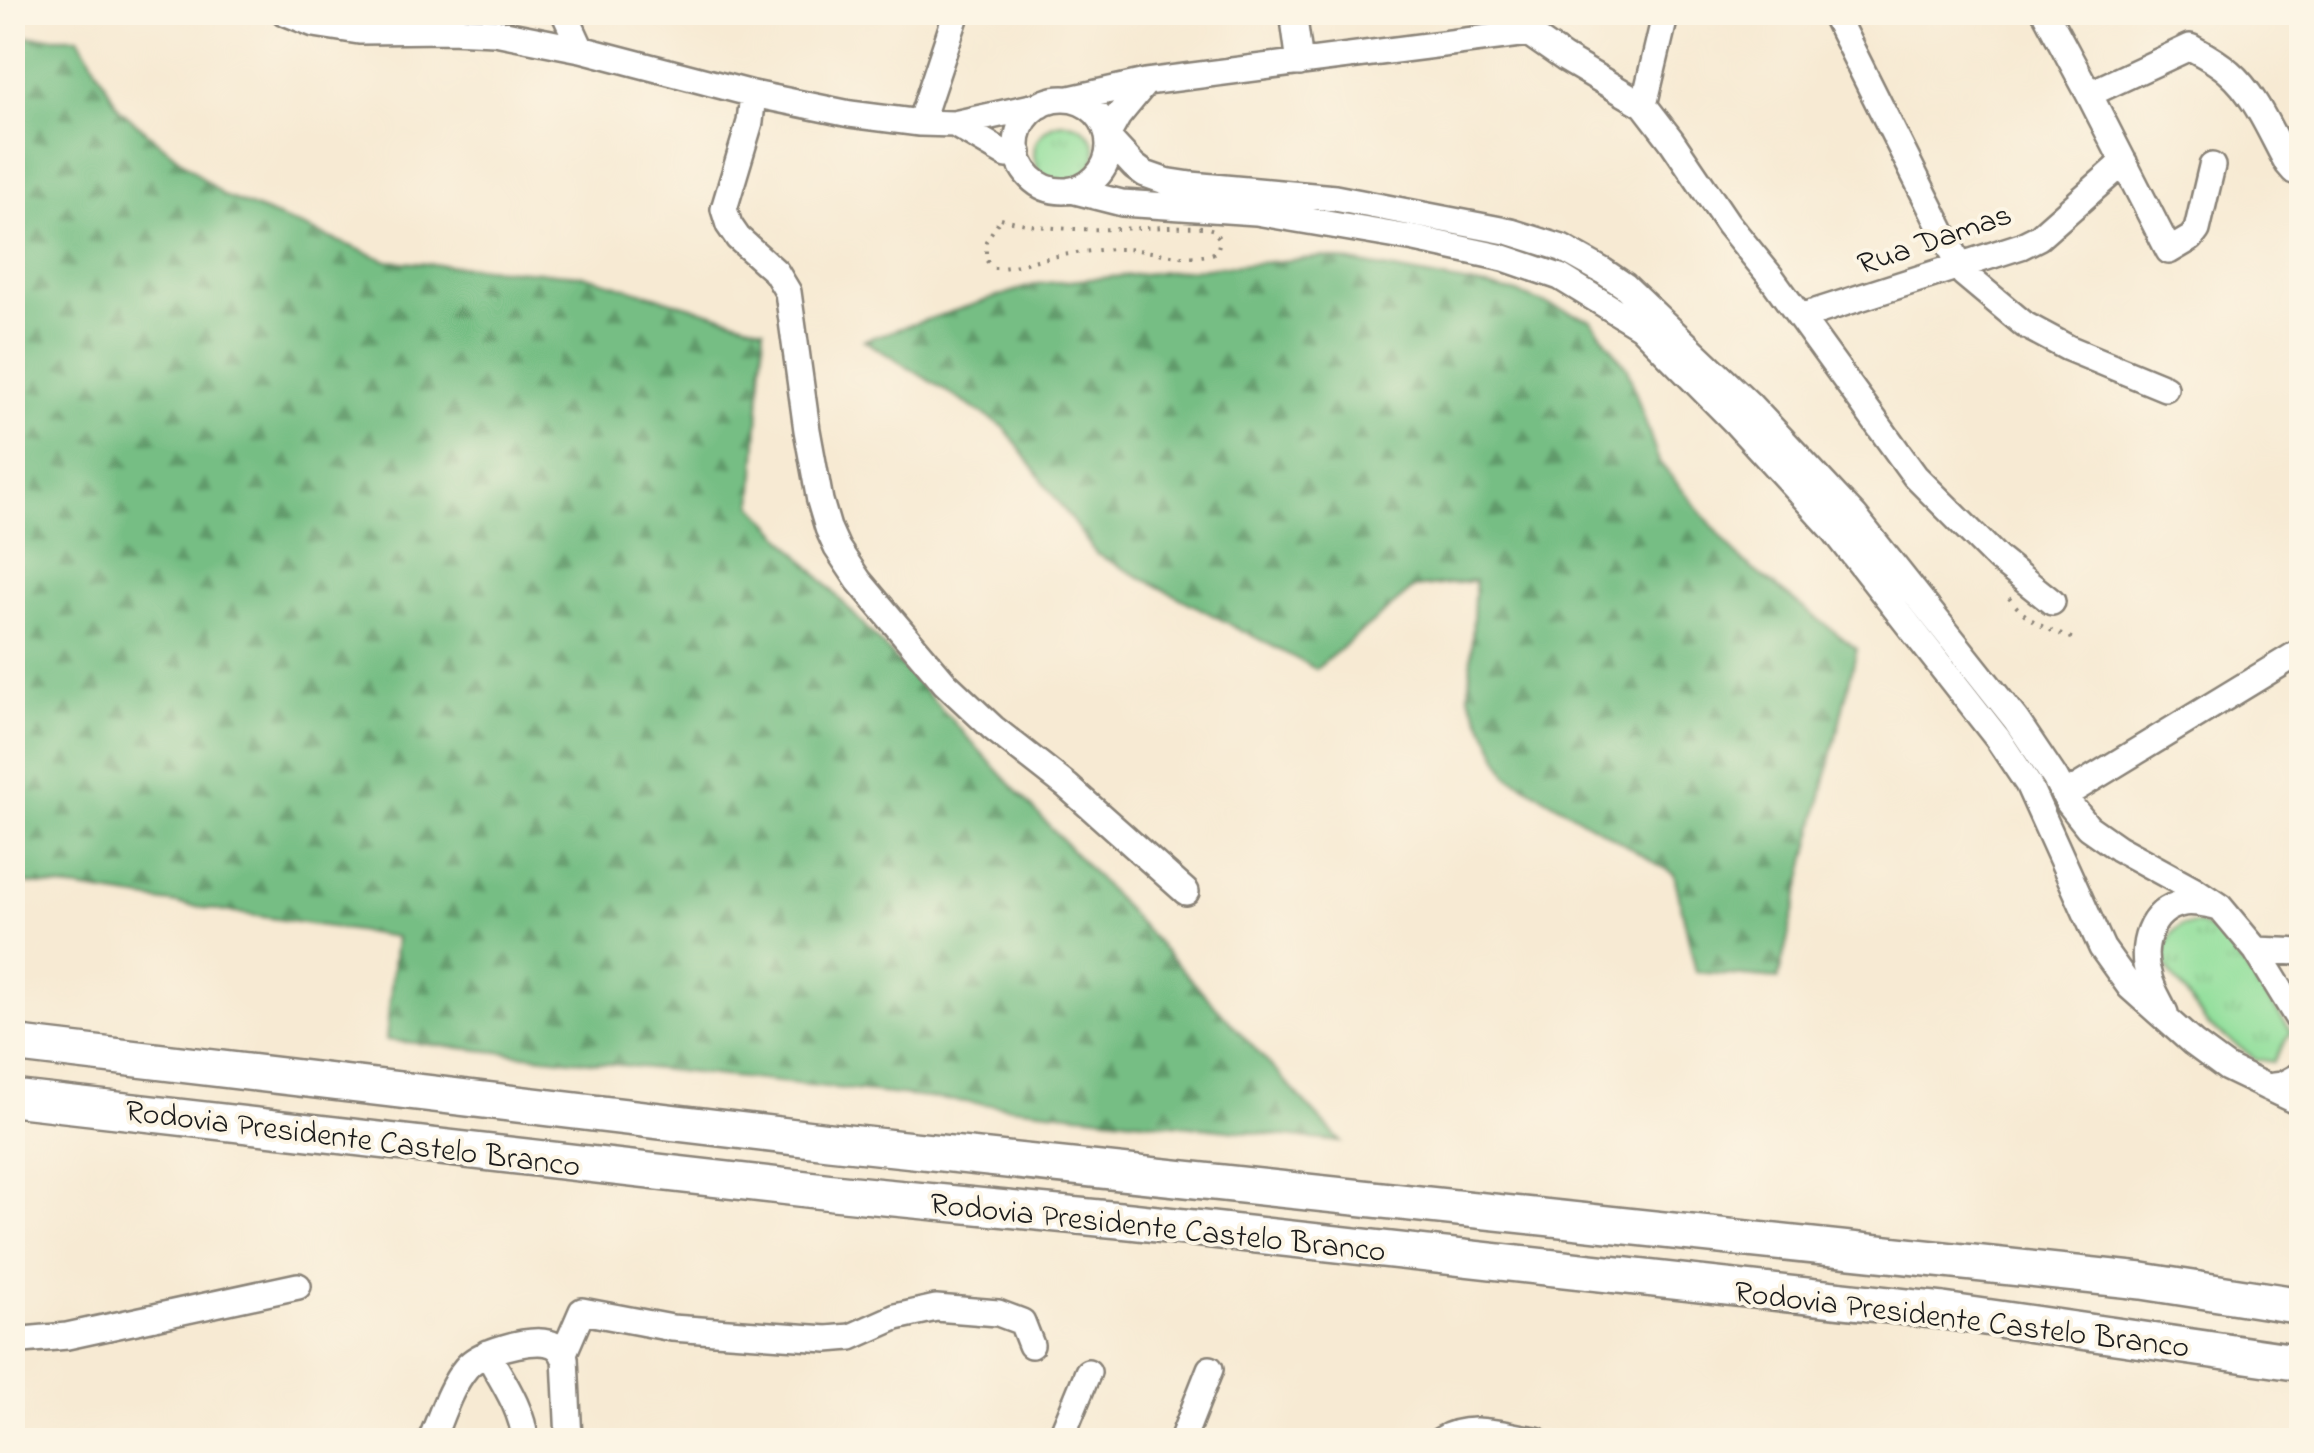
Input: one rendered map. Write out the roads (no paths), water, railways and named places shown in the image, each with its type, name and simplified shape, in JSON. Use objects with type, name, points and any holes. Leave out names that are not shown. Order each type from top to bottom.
[{"type":"highway","name":"Rodovia Presidente Castelo Branco","points":[[12,1044],[828,1141],[2142,1281],[2300,1305]]},
{"type":"highway","name":"Rodovia Presidente Castelo Branco","points":[[12,1098],[833,1192],[1942,1311],[2302,1363]]},
{"type":"street","points":[[284,12],[331,28],[359,31],[494,32],[850,114],[954,124],[1146,82],[1300,63],[1527,23],[1564,58],[1644,106],[1915,476],[1998,559],[2052,602]]},
{"type":"street","points":[[564,12],[581,50]]},
{"type":"street","points":[[920,123],[958,12]]},
{"type":"street","points":[[1293,12],[1300,63]]},
{"type":"street","points":[[1644,106],[1666,12]]},
{"type":"street","points":[[1833,12],[1964,274],[2026,325],[2068,348],[2165,388]]},
{"type":"street","points":[[2045,12],[2169,251],[2198,230],[2212,166]]},
{"type":"street","points":[[2089,94],[2190,46],[2217,62],[2246,89],[2295,169]]},
{"type":"street","points":[[1071,190],[1096,178],[1109,153],[1109,137],[1118,116],[1146,82]]},
{"type":"street","points":[[753,94],[750,122],[724,209],[738,238],[785,283],[820,501],[837,548],[892,622],[945,682],[993,728],[1067,786],[1186,892]]},
{"type":"street","points":[[1070,99],[1094,111],[1109,137],[1146,174],[1191,185],[1335,198],[1511,232],[1562,248],[1625,286],[1749,404],[1855,517],[2016,720],[2088,827],[2220,907],[2256,950],[2302,1025]]},
{"type":"street","points":[[1041,104],[1022,125],[1018,139],[1023,166],[1043,186],[1122,202],[1274,215],[1504,258],[1560,277],[1640,326],[1738,424],[1834,530],[1998,740],[2028,784],[2102,948],[2130,987],[2227,1068],[2302,1104]]},
{"type":"street","points":[[954,124],[1007,154],[1019,153]]},
{"type":"street","name":"Rua Damas","points":[[1800,317],[2021,246],[2039,237],[2124,162]]},
{"type":"street","points":[[2065,795],[2300,652]]},
{"type":"street","points":[[2169,1021],[2149,978],[2148,932],[2154,921],[2174,906],[2188,902],[2220,907]]},
{"type":"street","points":[[2256,950],[2302,952]]},
{"type":"street","points":[[2266,1087],[2282,1085],[2302,1074]]},
{"type":"street","points":[[12,1341],[67,1336],[298,1286]]},
{"type":"street","points":[[563,1355],[582,1312],[672,1328],[827,1339],[851,1337],[896,1317],[936,1308],[998,1313],[1022,1322],[1032,1345]]},
{"type":"street","points":[[430,1440],[462,1372],[472,1361],[488,1353],[537,1342],[550,1343],[563,1355],[570,1440]]},
{"type":"street","points":[[488,1353],[510,1393],[525,1440]]},
{"type":"street","points":[[1182,1440],[1210,1368]]},
{"type":"street","points":[[1060,1440],[1088,1372]]},
{"type":"street","points":[[1441,1440],[1467,1430],[1536,1440]]}]
